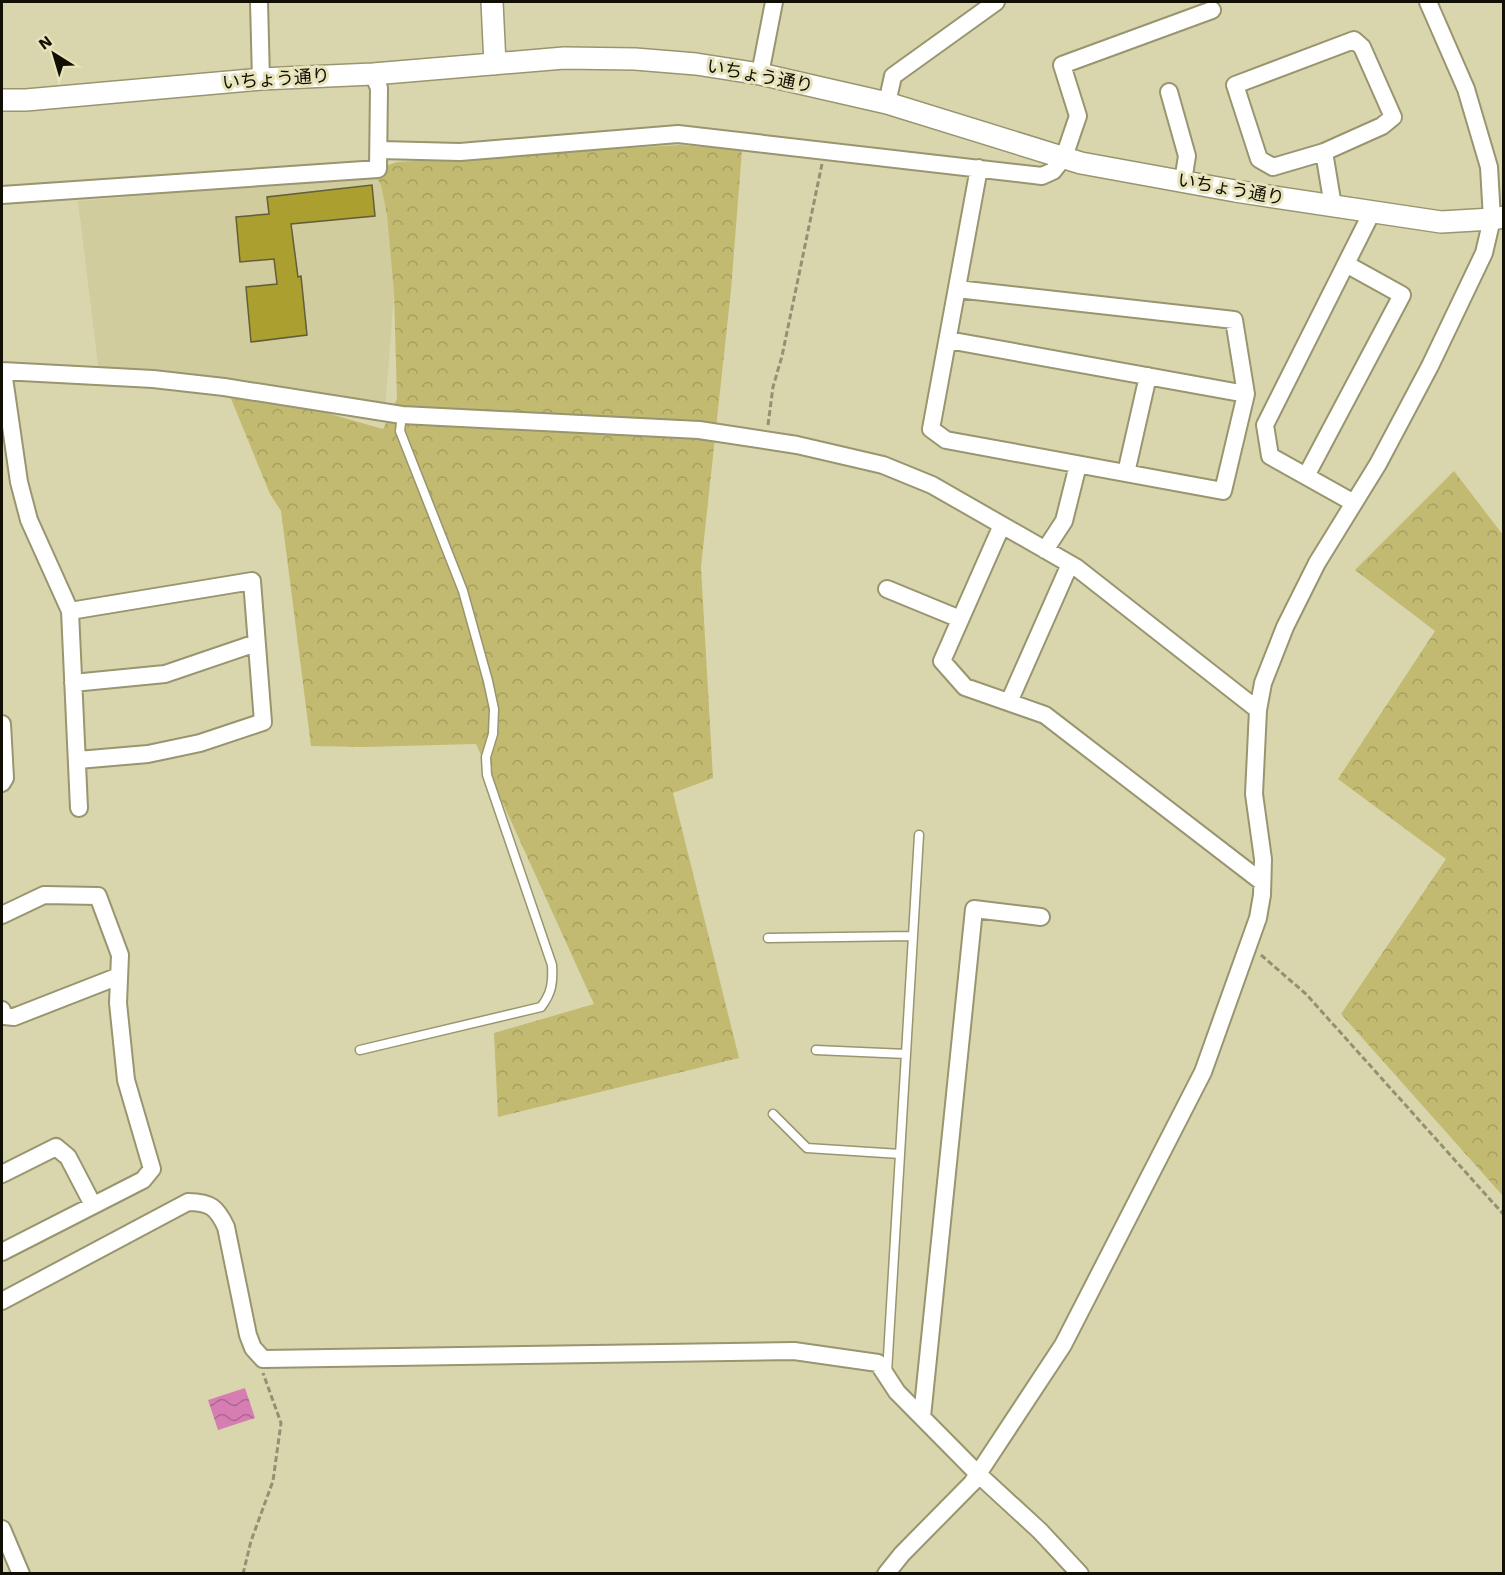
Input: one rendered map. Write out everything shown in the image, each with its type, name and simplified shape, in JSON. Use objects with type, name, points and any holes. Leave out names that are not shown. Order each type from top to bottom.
[{"type":"street","points":[[259,2],[261,79]]},
{"type":"street","points":[[492,2],[495,64]]},
{"type":"street","points":[[759,74],[774,2]]},
{"type":"street","points":[[887,103],[893,76],[996,2]]},
{"type":"street","points":[[886,1574],[902,1554],[972,1483],[1063,1345],[1203,1072],[1258,918],[1263,859],[1254,794],[1258,710],[1263,683],[1285,627],[1317,563],[1378,464],[1430,366],[1484,253],[1498,218],[1489,167],[1466,89],[1428,2]]},
{"type":"street","points":[[380,150],[460,152],[678,134],[1042,176],[1053,171],[1064,157],[1078,116],[1062,65],[1212,9]]},
{"type":"street","points":[[1354,40],[1362,47],[1393,117],[1382,126],[1324,152],[1274,167],[1259,159],[1235,85],[1354,40]]},
{"type":"street","name":"いちょう通り","points":[[2,100],[564,58],[635,59],[696,64],[759,74],[887,103],[1081,163],[1441,222],[1498,218]]},
{"type":"street","points":[[2,195],[378,169],[379,88],[373,74]]},
{"type":"street","points":[[1169,92],[1187,156],[1183,181]]},
{"type":"street","points":[[1324,152],[1333,206]]},
{"type":"street","points":[[957,289],[1234,320],[1246,394],[1224,491],[946,440],[932,429],[957,289],[979,168]]},
{"type":"street","points":[[1354,503],[1270,456],[1265,425],[1372,212]]},
{"type":"street","points":[[1306,476],[1401,295],[1346,264]]},
{"type":"street","points":[[948,340],[1246,394]]},
{"type":"street","points":[[79,808],[70,611],[29,520],[19,482],[2,371],[153,379],[224,387],[402,416],[699,430],[797,445],[883,465],[932,485],[1070,564],[1258,710]]},
{"type":"street","points":[[1126,473],[1148,376]]},
{"type":"street","points":[[1045,550],[1064,521],[1078,465]]},
{"type":"street","points":[[1002,525],[942,662],[965,687],[1045,715],[1262,882]]},
{"type":"street","points":[[1009,702],[1070,564]]},
{"type":"street","points":[[70,611],[252,581],[263,722],[189,745],[148,754],[78,760]]},
{"type":"street","points":[[887,589],[960,619]]},
{"type":"street","points":[[73,683],[165,674],[256,643]]},
{"type":"street","points":[[2,724],[5,778],[2,783]]},
{"type":"street","points":[[2,915],[44,895],[98,896],[120,955],[118,1003],[126,1080],[152,1170],[143,1180],[2,1252]]},
{"type":"street","points":[[922,1418],[974,909],[1041,917]]},
{"type":"street","points":[[2,1010],[4,1016],[14,1017],[119,976]]},
{"type":"street","points":[[2,1174],[56,1147],[68,1157],[93,1205]]},
{"type":"street","points":[[2,1301],[188,1202],[203,1202],[218,1212],[226,1227],[248,1335],[253,1348],[263,1359],[794,1351],[878,1363],[897,1392],[978,1474],[1040,1531],[1080,1574]]},
{"type":"street","points":[[2,1529],[21,1574]]},
{"type":"lane","points":[[360,1050],[541,1006],[549,997],[553,984],[552,965],[487,775],[486,757],[493,734],[494,709],[488,681],[463,591],[400,431],[402,416]]},
{"type":"lane","points":[[887,1377],[919,835]]},
{"type":"lane","points":[[768,938],[913,936]]},
{"type":"lane","points":[[816,1050],[906,1054]]},
{"type":"lane","points":[[774,1114],[807,1148],[900,1154]]},
{"type":"path","points":[[766,441],[773,387],[782,356],[825,150]]},
{"type":"path","points":[[1249,944],[1306,993],[1503,1215]]},
{"type":"path","points":[[243,1574],[251,1541],[273,1480],[281,1422],[262,1370],[263,1359]]},
{"type":"shaded area","points":[[374,173],[381,185],[387,215],[394,293],[385,410],[99,373],[78,201],[236,188]]},
{"type":"green space","points":[[679,145],[742,150],[731,290],[701,567],[713,778],[673,793],[739,1058],[498,1117],[494,1033],[594,1004],[476,744],[311,746],[281,511],[270,494],[225,384],[383,429],[397,399],[394,293],[387,215],[381,185],[374,173],[385,166],[397,162]]},
{"type":"green space","points":[[1454,471],[1503,535],[1503,1196],[1341,1014],[1446,859],[1338,779],[1435,631],[1355,570]]},
{"type":"water","points":[[245,1388],[255,1418],[218,1430],[208,1400]]},
{"type":"building","points":[[372,185],[375,216],[291,224],[298,277],[301,276],[307,335],[251,342],[246,287],[277,284],[274,259],[240,262],[236,217],[269,214],[267,197]]}]
